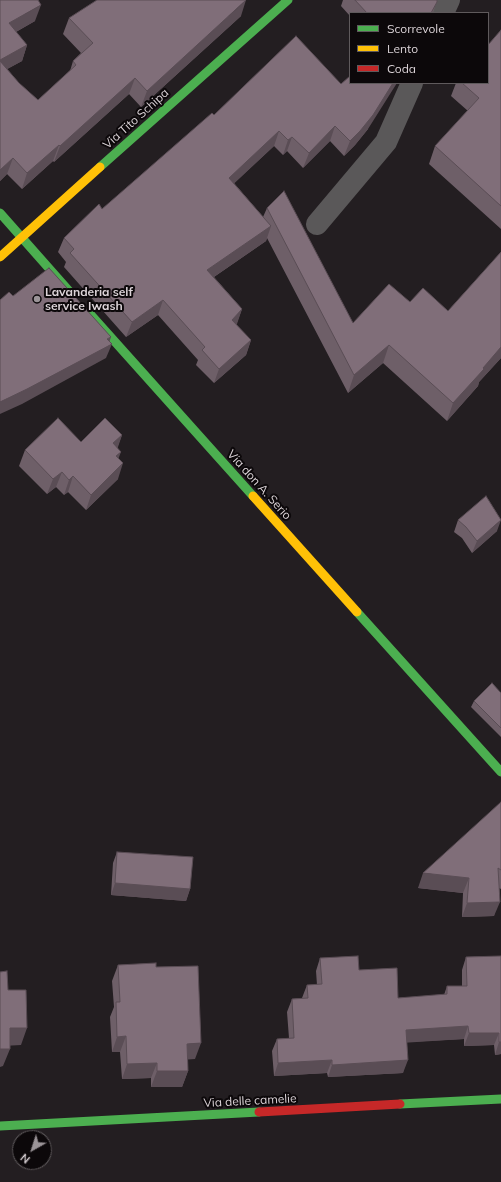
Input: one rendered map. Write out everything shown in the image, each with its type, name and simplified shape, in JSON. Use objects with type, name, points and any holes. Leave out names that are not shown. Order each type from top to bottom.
[{"type":"street","name":"Via Tito Schipa","points":[[0,256],[288,0]]},
{"type":"street","points":[[444,12],[449,0]]},
{"type":"street","points":[[317,224],[386,142],[412,84]]},
{"type":"street","points":[[0,213],[75,298]]},
{"type":"street","name":"Via don A. Serio","points":[[86,309],[501,772]]},
{"type":"street","name":"Via delle camelie","points":[[0,1126],[501,1099]]},
{"type":"building","points":[[0,0],[38,0],[41,5],[9,23],[27,45],[0,60]]},
{"type":"building","points":[[97,0],[246,0],[147,91],[135,78],[60,146],[59,145],[27,173],[13,158],[0,170],[0,61],[19,83],[38,100],[76,65],[73,61],[93,43],[69,18]]},
{"type":"building","points":[[355,0],[437,0],[432,12],[366,12]]},
{"type":"building","points":[[501,30],[501,206],[435,146],[479,98],[463,84],[489,84],[489,44]]},
{"type":"building","points":[[296,36],[341,84],[349,77],[349,84],[392,84],[373,115],[350,141],[335,126],[309,153],[292,137],[288,140],[279,131],[229,178],[271,226],[207,270],[242,309],[232,320],[251,340],[219,369],[202,350],[205,347],[163,300],[132,322],[70,253],[74,249],[64,238],[99,204],[102,209],[212,113],[214,115]]},
{"type":"building","points":[[284,191],[353,323],[389,284],[410,302],[423,288],[448,311],[501,252],[501,347],[483,368],[484,369],[453,403],[389,345],[354,375],[267,208]]},
{"type":"building","points":[[49,268],[111,337],[107,339],[112,344],[0,402],[0,300],[9,292],[13,296]]},
{"type":"building","points":[[58,418],[81,442],[105,418],[122,435],[113,443],[121,452],[116,456],[123,463],[91,495],[73,476],[69,480],[62,472],[53,479],[25,450]]},
{"type":"building","points":[[486,496],[501,520],[477,541],[466,527],[458,520]]},
{"type":"building","points":[[492,683],[501,693],[501,728],[474,701]]},
{"type":"building","points":[[501,802],[501,870],[498,868],[500,902],[467,903],[469,878],[423,873]]},
{"type":"building","points":[[117,852],[193,857],[190,889],[115,883]]},
{"type":"building","points":[[358,956],[359,970],[397,968],[398,998],[447,994],[447,986],[467,986],[466,957],[501,956],[501,1042],[499,1042],[499,1033],[469,1033],[468,1026],[406,1030],[408,1060],[332,1065],[332,1060],[278,1063],[277,1039],[294,1038],[292,999],[308,998],[307,985],[322,984],[320,958]]},
{"type":"building","points":[[156,963],[156,967],[198,966],[201,1043],[187,1044],[188,1071],[157,1071],[157,1063],[127,1064],[126,1036],[117,1037],[116,1002],[120,1002],[118,965]]},
{"type":"building","points":[[7,971],[8,990],[26,990],[27,1028],[10,1028],[10,1049],[0,1049],[0,972]]},
{"type":"traffic: fast","points":[[100,167],[288,0]]},
{"type":"traffic: fast","points":[[0,213],[69,291]]},
{"type":"traffic: fast","points":[[91,315],[253,496]]},
{"type":"traffic: fast","points":[[357,612],[501,772]]},
{"type":"traffic: fast","points":[[400,1104],[501,1099]]},
{"type":"traffic: fast","points":[[0,1126],[259,1112]]},
{"type":"traffic: slow","points":[[0,257],[100,167]]},
{"type":"traffic: slow","points":[[253,496],[357,612]]},
{"type":"traffic: jam","points":[[259,1112],[400,1104]]},
{"type":"place","name":"Lavanderia self service Iwash","points":[[37,299]]}]
